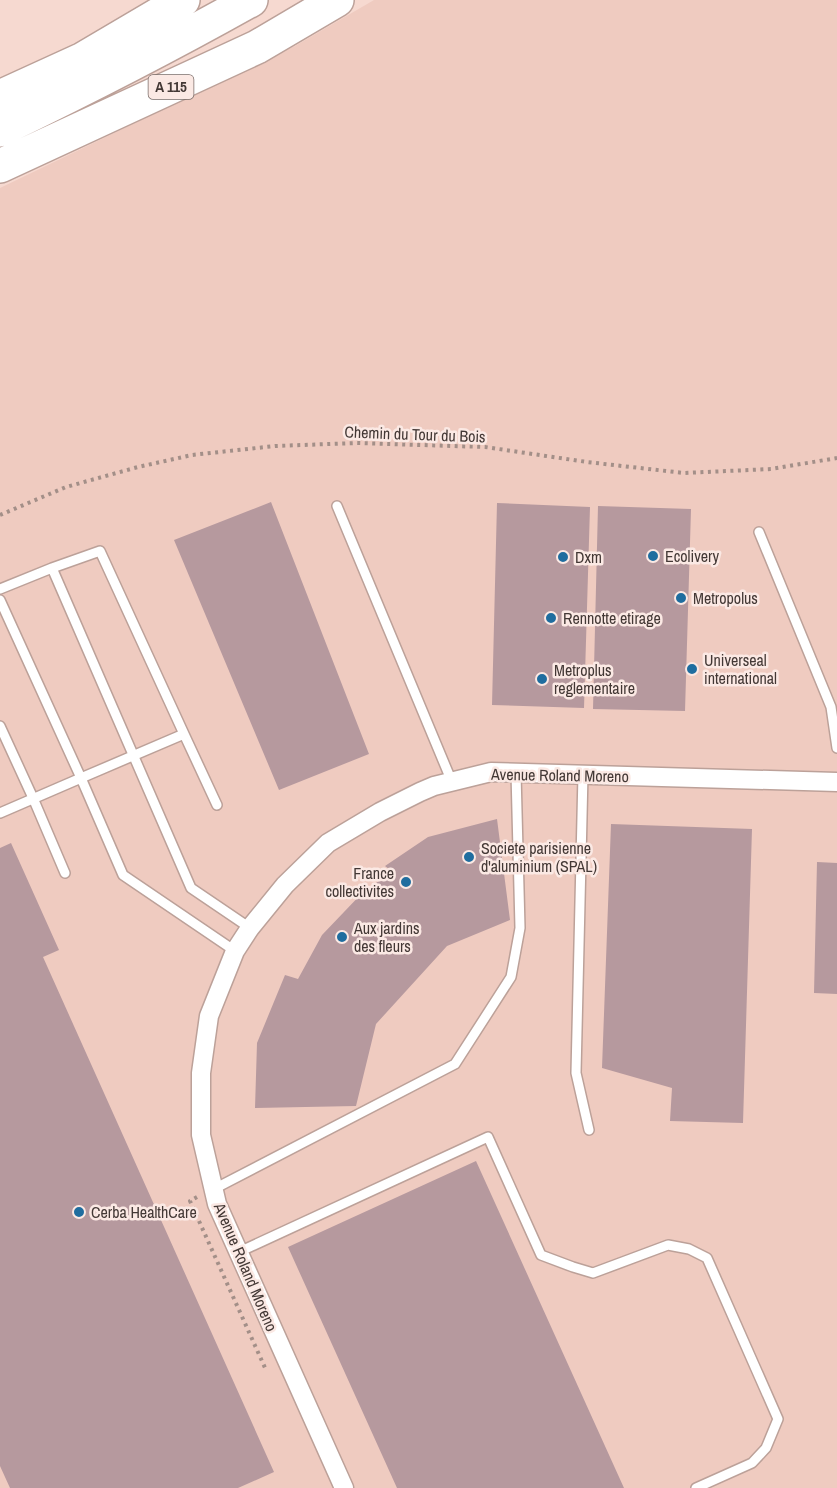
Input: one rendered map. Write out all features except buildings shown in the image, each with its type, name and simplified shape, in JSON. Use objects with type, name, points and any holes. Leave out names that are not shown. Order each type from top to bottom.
[{"type":"highway","points":[[0,97],[83,59],[183,0]]},
{"type":"highway","points":[[0,130],[193,33],[251,0]]},
{"type":"highway","name":"A 115","points":[[0,166],[257,47],[337,0]]},
{"type":"street","name":"Avenue Roland Moreno","points":[[344,1488],[218,1204],[201,1135],[201,1073],[209,1016],[234,951],[250,928],[285,885],[328,843],[380,812],[428,789],[491,772],[837,782]]},
{"type":"lane","points":[[337,506],[452,782]]},
{"type":"lane","points":[[759,532],[831,707],[837,748]]},
{"type":"lane","points":[[0,589],[100,551],[217,805]]},
{"type":"lane","points":[[52,568],[191,888],[250,928]]},
{"type":"lane","points":[[0,600],[123,875],[234,951]]},
{"type":"lane","points":[[0,726],[65,873]]},
{"type":"lane","points":[[0,813],[184,734]]},
{"type":"lane","points":[[214,1189],[455,1064],[511,976],[520,928],[516,773]]},
{"type":"lane","points":[[583,774],[576,1073],[589,1130]]},
{"type":"lane","points":[[238,1252],[488,1137],[541,1255],[593,1273],[668,1245],[689,1249],[707,1258],[778,1419],[766,1448],[752,1463],[696,1488]]},
{"type":"path","name":"Chemin du Tour du Bois","points":[[0,515],[66,487],[138,467],[192,455],[275,446],[357,442],[485,447],[684,473],[771,469],[837,458]]},
{"type":"shaded area","points":[[374,0],[837,0],[837,1488],[0,1488],[0,188],[295,46]]},
{"type":"place","name":"Ecolivery","points":[[653,556]]},
{"type":"place","name":"Dxm","points":[[563,557]]},
{"type":"place","name":"Metropolus","points":[[681,598]]},
{"type":"place","name":"Rennotte etirage","points":[[551,618]]},
{"type":"place","name":"Universeal international","points":[[692,669]]},
{"type":"place","name":"Metroplus reglementaire","points":[[542,679]]},
{"type":"place","name":"Societe parisienne d'aluminium (SPAL)","points":[[469,857]]},
{"type":"place","name":"France collectivites","points":[[406,882]]},
{"type":"place","name":"Aux jardins des fleurs","points":[[342,937]]},
{"type":"place","name":"Cerba HealthCare","points":[[79,1212]]}]
